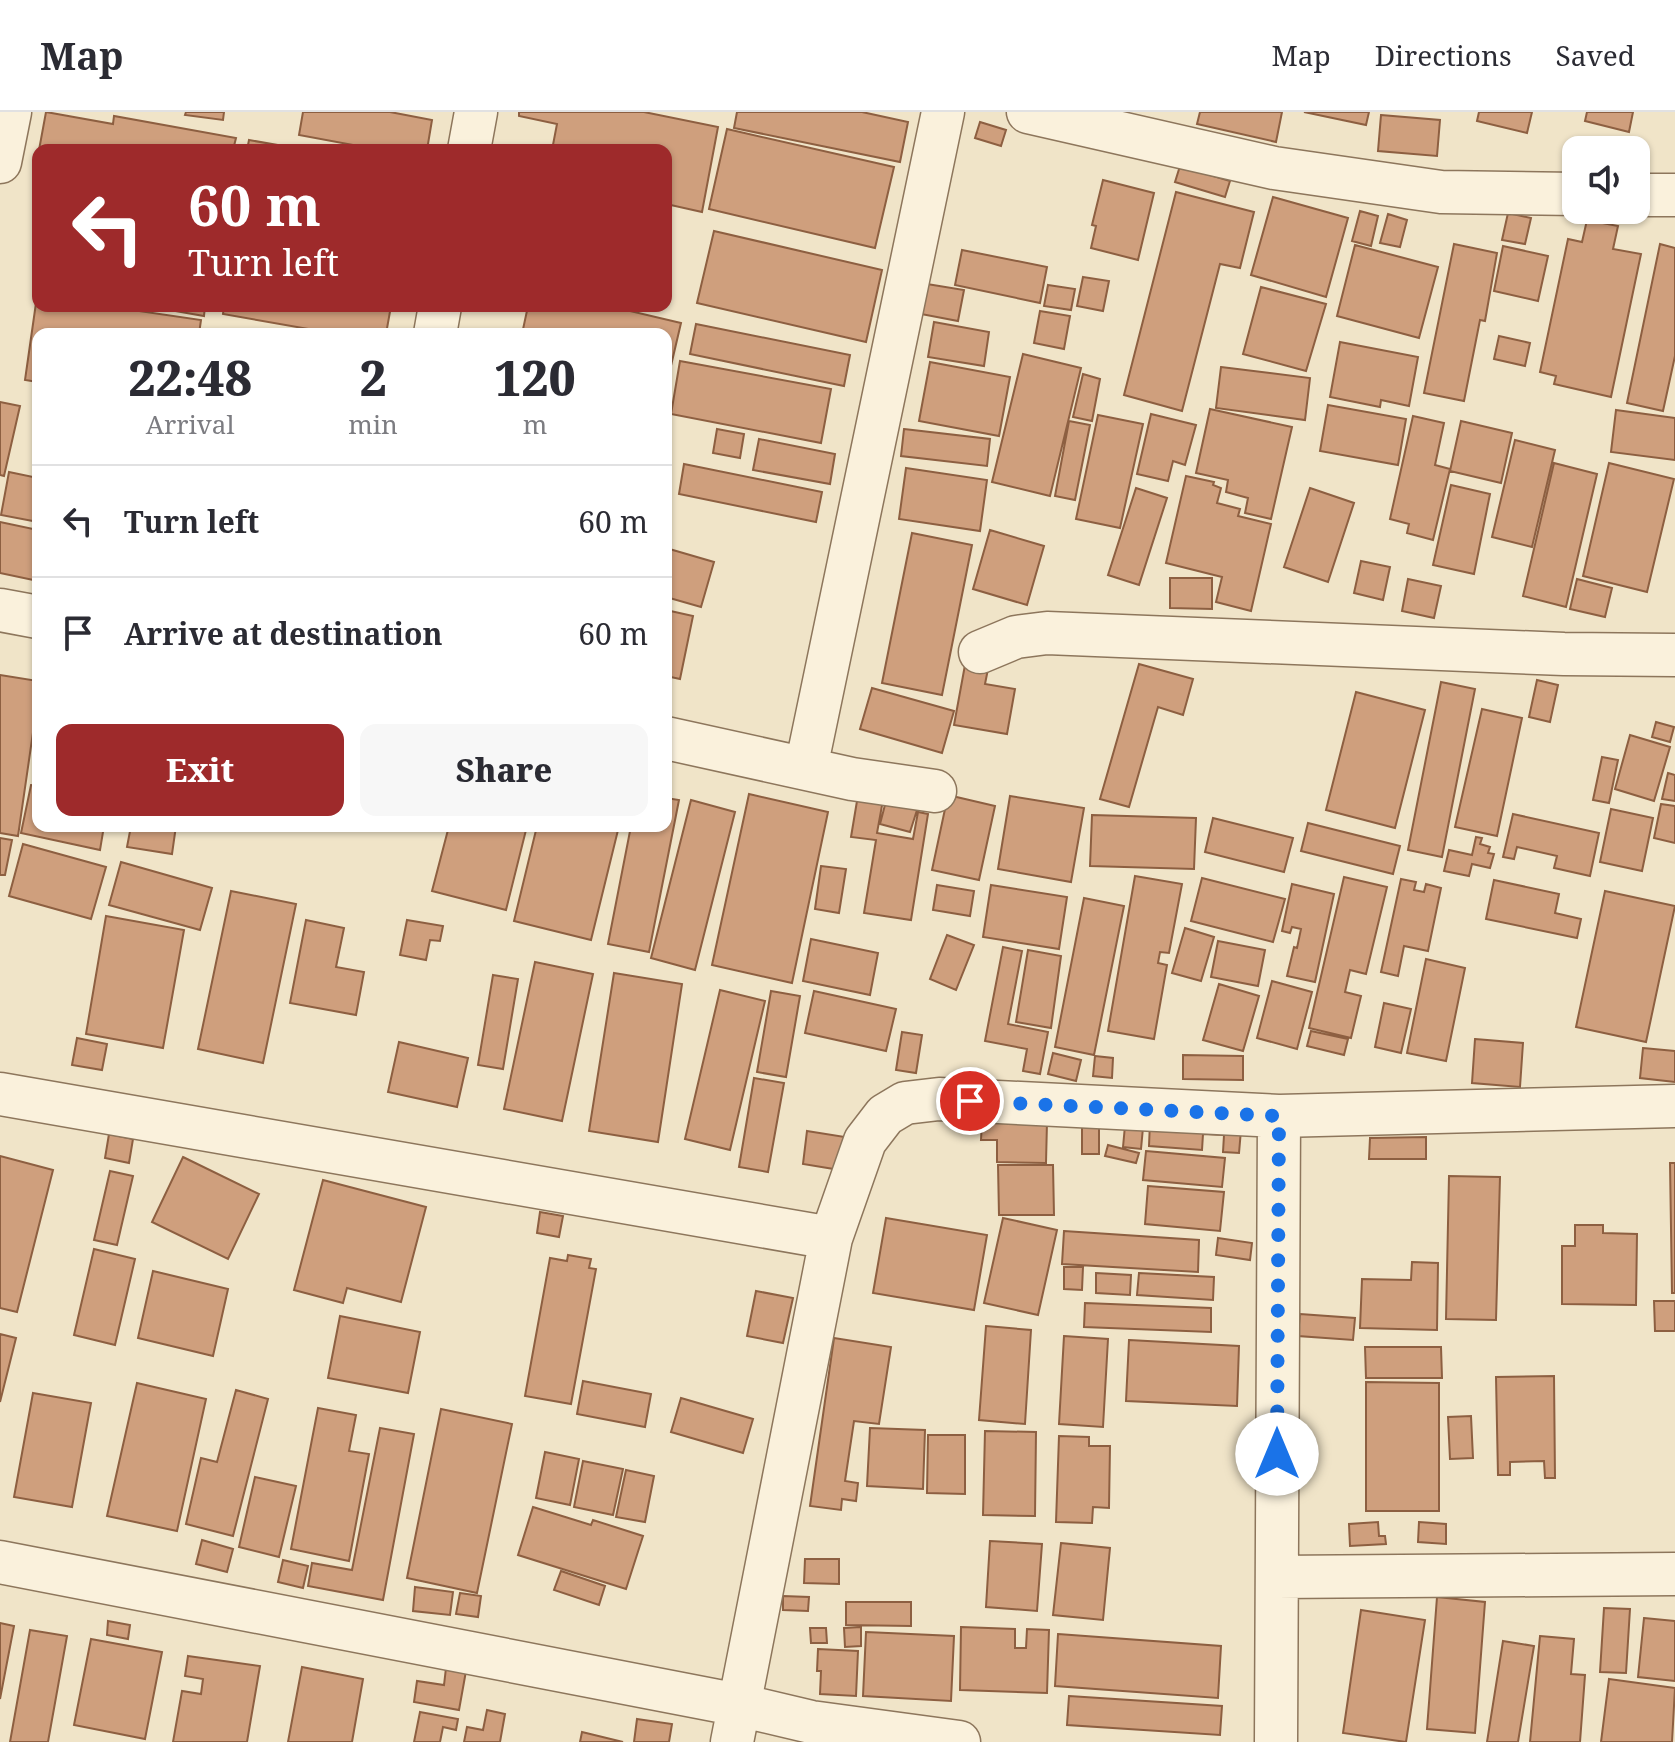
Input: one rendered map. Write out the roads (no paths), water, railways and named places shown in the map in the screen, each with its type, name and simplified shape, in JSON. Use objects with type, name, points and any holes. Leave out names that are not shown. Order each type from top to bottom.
[{"type":"street","points":[[0,162],[10,112]]},
{"type":"street","points":[[470,144],[476,112]]},
{"type":"street","points":[[806,768],[943,112]]},
{"type":"street","points":[[1028,112],[1274,168],[1441,192],[1562,194]]},
{"type":"street","points":[[1650,195],[1675,195]]},
{"type":"street","points":[[0,610],[32,616]]},
{"type":"street","points":[[980,652],[1016,637],[1047,633],[1564,654],[1675,655]]},
{"type":"street","points":[[672,739],[887,785],[935,791]]},
{"type":"street","points":[[0,1094],[831,1238]]},
{"type":"street","points":[[736,1724],[831,1238],[865,1141],[885,1115],[905,1103],[939,1099],[1279,1116],[1675,1106]]},
{"type":"street","points":[[1276,1742],[1279,1116]]},
{"type":"street","points":[[0,1562],[736,1724],[811,1722],[959,1742]]},
{"type":"street","points":[[1277,1577],[1675,1574]]}]
